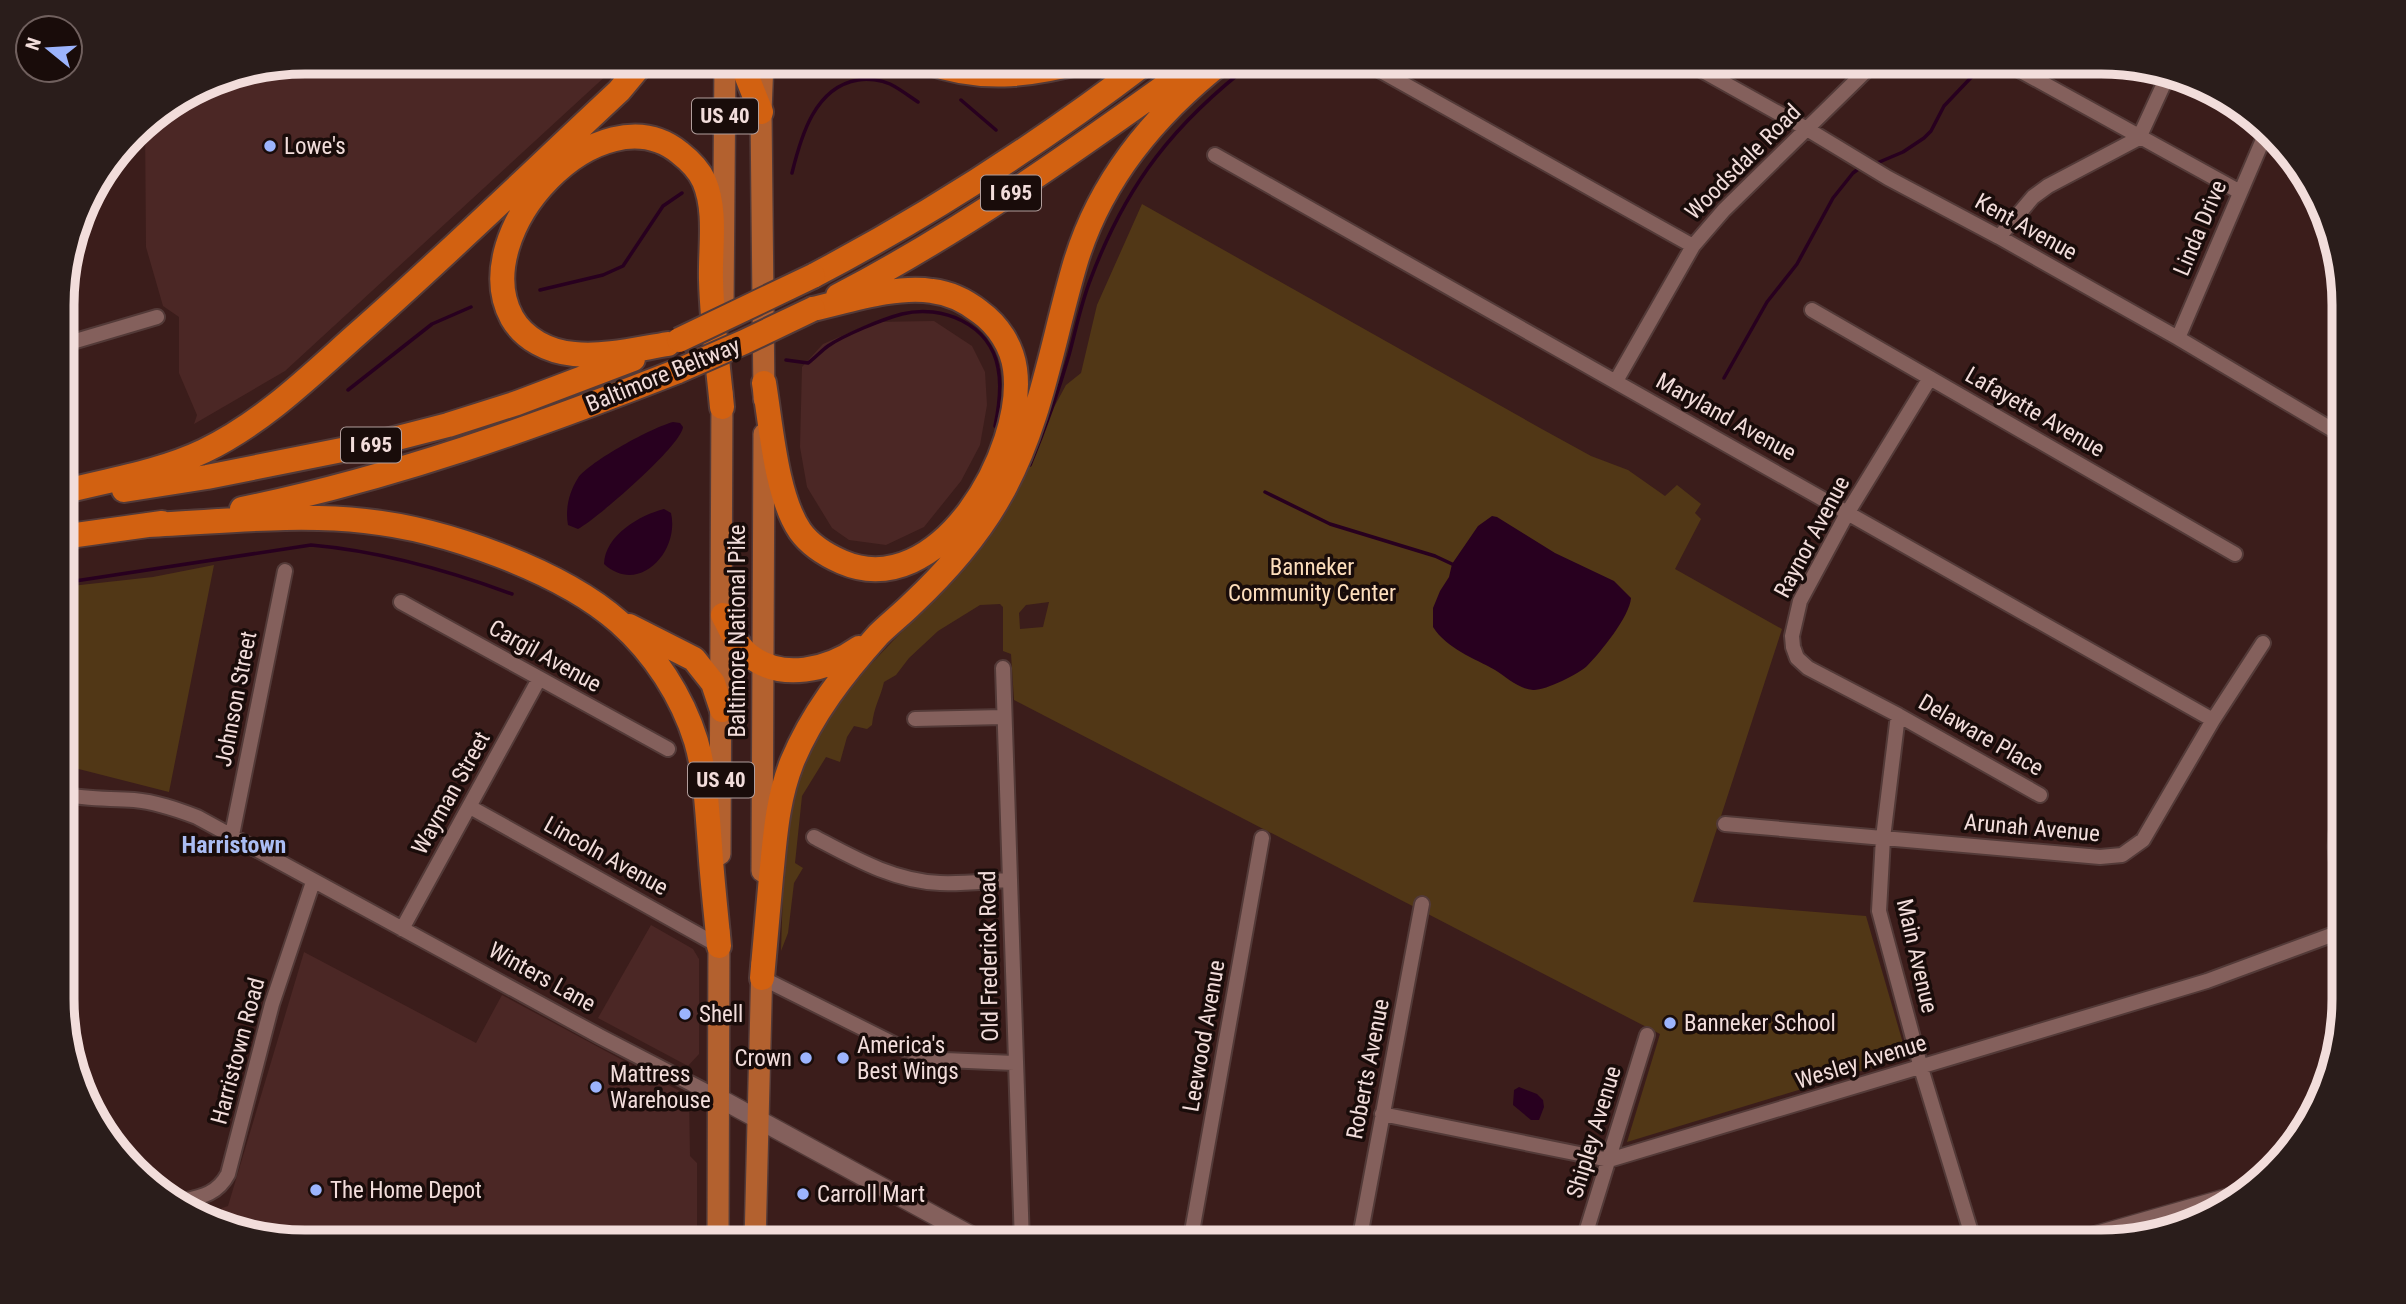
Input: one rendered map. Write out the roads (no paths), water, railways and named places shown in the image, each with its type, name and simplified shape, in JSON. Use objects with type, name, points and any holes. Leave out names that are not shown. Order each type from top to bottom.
[{"type":"highway","points":[[74,491],[177,462],[204,451],[268,411],[412,286],[633,74]]},
{"type":"highway","points":[[618,91],[645,74]]},
{"type":"highway","points":[[746,74],[761,112]]},
{"type":"highway","points":[[974,74],[1027,74]]},
{"type":"highway","name":"Baltimore Beltway","points":[[74,493],[206,477],[382,442],[517,403],[674,342],[813,276],[906,225],[974,184],[1130,74]]},
{"type":"highway","name":"Baltimore Beltway","points":[[74,535],[215,515],[288,500],[392,473],[532,427],[678,371],[813,309],[921,250],[1058,162],[1182,74]]},
{"type":"highway","points":[[762,978],[780,800],[791,765],[807,729],[825,699],[879,634],[965,549],[1000,496],[1016,465],[1038,405],[1085,234],[1111,181],[1142,139],[1208,74]]},
{"type":"highway","points":[[674,342],[606,354],[555,351],[524,334],[506,305],[502,267],[507,246],[527,205],[539,188],[573,158],[615,139],[636,136],[655,138],[673,146],[695,167],[704,180],[710,201],[711,282],[722,407]]},
{"type":"highway","points":[[764,383],[781,485],[788,507],[800,532],[829,556],[848,565],[866,569],[907,564],[945,538],[984,490],[1007,437],[1017,388],[1015,366],[1009,346],[998,329],[969,303],[932,291],[909,290],[813,309]]},
{"type":"highway","points":[[148,525],[335,518],[399,526],[458,541],[511,559],[572,590],[618,622],[694,659],[713,683],[722,710]]},
{"type":"highway","points":[[723,615],[749,656],[779,670],[795,671],[835,662],[879,634]]},
{"type":"highway","points":[[618,622],[655,662],[671,685],[695,738],[707,797],[719,946]]},
{"type":"main road","name":"Baltimore National Pike","points":[[718,1230],[725,74]]},
{"type":"main road","name":"Baltimore National Pike","points":[[755,1230],[762,978],[762,74]]},
{"type":"street","points":[[1386,74],[1693,246]]},
{"type":"street","name":"Kent Avenue","points":[[1708,74],[1888,178],[2178,338],[2332,429]]},
{"type":"street","name":"Woodsdale Road","points":[[1616,381],[1693,246],[1724,210],[1863,74]]},
{"type":"street","points":[[2026,74],[2240,192]]},
{"type":"street","points":[[1999,237],[2020,210],[2040,191],[2139,138],[2164,83]]},
{"type":"street","name":"Linda Drive","points":[[2178,338],[2263,139]]},
{"type":"street","name":"Maryland Avenue","points":[[1215,155],[2213,720]]},
{"type":"street","name":"Lafayette Avenue","points":[[1812,310],[2235,554]]},
{"type":"street","points":[[74,342],[158,317]]},
{"type":"street","name":"Raynor Avenue","points":[[1898,715],[1808,668],[1797,657],[1791,636],[1800,601],[1848,512],[1930,378]]},
{"type":"street","name":"Johnson Street","points":[[232,835],[285,571]]},
{"type":"street","name":"Cargil Avenue","points":[[401,601],[668,749]]},
{"type":"street","name":"Arunah Avenue","points":[[1725,824],[2100,857],[2122,855],[2143,840],[2213,720],[2263,643]]},
{"type":"street","name":"Old Frederick Road","points":[[1003,668],[1021,1230]]},
{"type":"street","name":"Wayman Street","points":[[402,929],[539,679]]},
{"type":"street","name":"Delaware Place","points":[[1898,715],[2040,796]]},
{"type":"street","name":"Main Avenue","points":[[1898,715],[1883,838],[1879,911],[1921,1068],[1969,1230]]},
{"type":"street","points":[[915,719],[1003,717]]},
{"type":"street","name":"Winters Lane","points":[[74,795],[162,804],[197,817],[313,882],[963,1230]]},
{"type":"street","name":"Lincoln Avenue","points":[[470,807],[719,946]]},
{"type":"street","points":[[814,837],[880,870],[921,882],[1010,880]]},
{"type":"street","name":"Leewood Avenue","points":[[1192,1230],[1262,838]]},
{"type":"street","name":"Harristown Road","points":[[190,1199],[209,1195],[222,1184],[228,1174],[272,1004],[313,882]]},
{"type":"street","name":"Roberts Avenue","points":[[1361,1230],[1422,904]]},
{"type":"street","name":"Wesley Avenue","points":[[1382,1114],[1609,1160],[2207,981],[2332,934]]},
{"type":"street","points":[[762,978],[904,1049],[945,1060],[1014,1063]]},
{"type":"street","name":"Shipley Avenue","points":[[1587,1230],[1647,1035]]},
{"type":"street","points":[[2114,1230],[2212,1202]]},
{"type":"waterway","points":[[1030,465],[1069,355],[1087,287],[1120,213],[1137,184],[1177,132],[1239,74]]},
{"type":"waterway","points":[[1877,163],[1903,152],[1924,138],[1931,131],[1944,106],[1974,74]]},
{"type":"waterway","points":[[792,173],[812,115],[831,92],[843,84],[862,79],[879,80],[894,86],[918,102]]},
{"type":"waterway","points":[[961,100],[996,130]]},
{"type":"waterway","points":[[1724,378],[1767,302],[1797,264],[1833,198],[1861,167]]},
{"type":"waterway","points":[[540,290],[603,275],[623,266],[663,206],[682,193]]},
{"type":"waterway","points":[[348,390],[432,324],[471,307]]},
{"type":"waterway","points":[[786,360],[808,363],[844,337],[902,314],[933,312],[948,315],[975,329],[993,353],[1000,382],[995,426]]},
{"type":"waterway","points":[[1265,492],[1330,524],[1435,556],[1452,564]]},
{"type":"waterway","points":[[74,581],[311,545],[413,563],[512,594]]},
{"type":"place","name":"Lowe's","points":[[270,146]]},
{"type":"place","name":"Shell","points":[[685,1014]]},
{"type":"place","name":"Banneker School","points":[[1670,1023]]},
{"type":"place","name":"Crown","points":[[806,1058]]},
{"type":"place","name":"America's Best Wings","points":[[843,1058]]},
{"type":"place","name":"Mattress Warehouse","points":[[596,1087]]},
{"type":"place","name":"The Home Depot","points":[[316,1190]]},
{"type":"place","name":"Carroll Mart","points":[[803,1194]]},
{"type":"district","name":"Harristown","points":[[234,845]]},
{"type":"park label","name":"Banneker Community Center","points":[[1312,580]]}]
